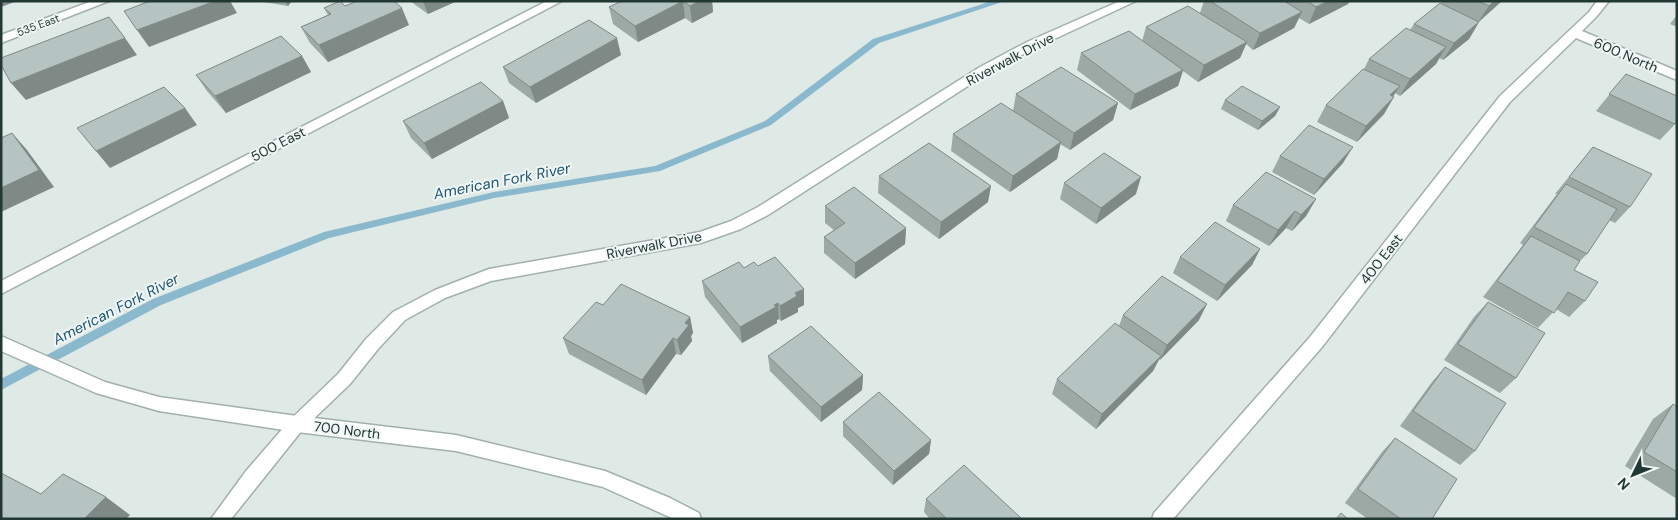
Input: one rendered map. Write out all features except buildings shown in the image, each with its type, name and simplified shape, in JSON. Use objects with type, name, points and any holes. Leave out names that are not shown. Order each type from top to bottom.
[{"type":"street","name":"535 East","points":[[1,39],[103,1]]},
{"type":"street","name":"500 East","points":[[1,288],[556,1]]},
{"type":"street","name":"Riverwalk Drive","points":[[220,519],[252,477],[297,424],[344,379],[372,344],[399,316],[440,294],[488,275],[672,243],[701,237],[736,225],[763,211],[984,70],[1030,45],[1130,1]]},
{"type":"street","name":"400 East","points":[[1161,519],[1316,342],[1505,99],[1575,33],[1603,1]]},
{"type":"street","name":"600 North","points":[[1575,33],[1677,76]]},
{"type":"street","name":"700 North","points":[[1,343],[22,354],[102,388],[159,404],[297,424],[456,443],[605,480],[664,504],[692,519]]},
{"type":"waterway","name":"American Fork River","points":[[1,385],[157,302],[327,235],[494,195],[657,169],[768,123],[876,41],[1001,1]]}]
